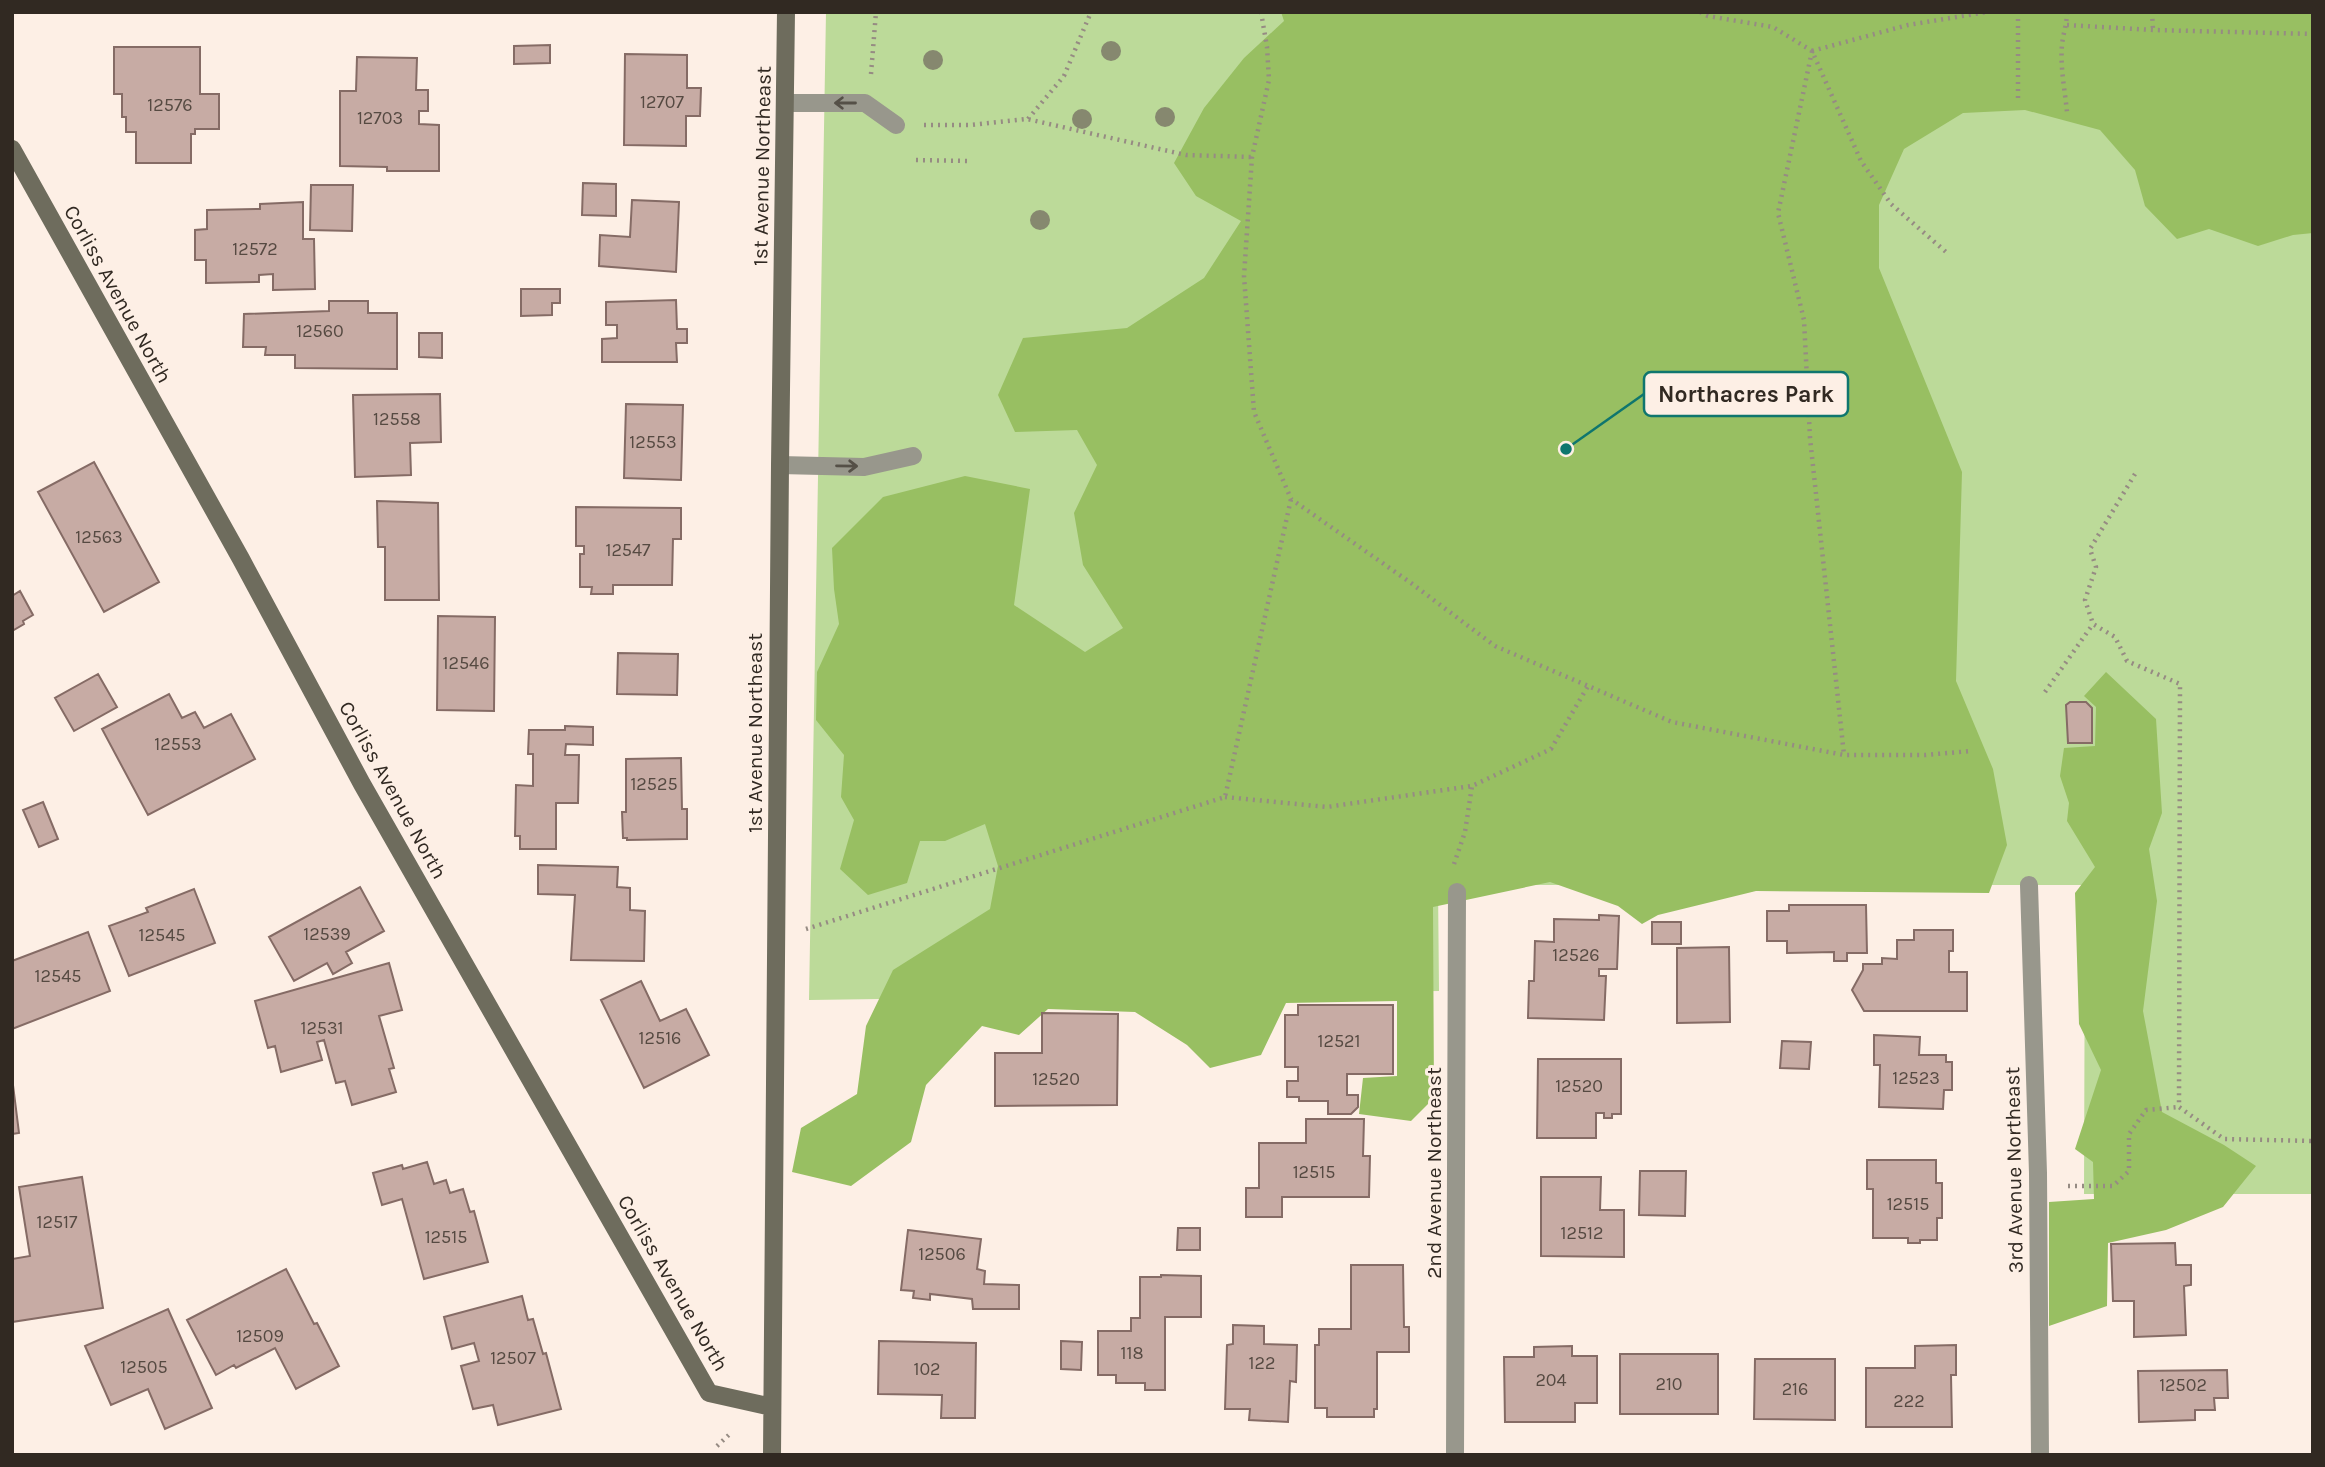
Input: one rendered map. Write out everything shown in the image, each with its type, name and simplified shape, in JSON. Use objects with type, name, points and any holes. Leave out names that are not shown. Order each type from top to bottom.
[{"type":"street","name":"1st Avenue Northeast","points":[[772,1455],[786,12]]},
{"type":"street","points":[[786,103],[865,103],[896,125]]},
{"type":"street","name":"Corliss Avenue North","points":[[12,149],[241,559],[362,784],[709,1393],[772,1407]]},
{"type":"street","points":[[780,465],[863,467],[913,456]]},
{"type":"street","name":"3rd Avenue Northeast","points":[[2029,885],[2038,1173],[2040,1455]]},
{"type":"street","name":"2nd Avenue Northeast","points":[[1455,1455],[1457,892]]},
{"type":"path","points":[[865,103],[870,82],[876,12]]},
{"type":"path","points":[[1027,119],[1063,76],[1091,12]]},
{"type":"path","points":[[1261,12],[1269,80],[1252,157],[1244,276],[1254,412],[1291,499],[1495,646],[1672,722],[1844,755],[1925,755],[1971,751]]},
{"type":"path","points":[[1700,12],[1708,16],[1773,27],[1812,51],[1861,160],[1891,204],[1946,252]]},
{"type":"path","points":[[1812,51],[1908,25],[1987,12]]},
{"type":"path","points":[[2018,12],[2018,100]]},
{"type":"path","points":[[2067,12],[2062,44],[2067,113]]},
{"type":"path","points":[[2152,12],[2153,30]]},
{"type":"path","points":[[2067,25],[2313,34]]},
{"type":"path","points":[[1812,51],[1778,213],[1804,320],[1810,438],[1844,755]]},
{"type":"path","points":[[896,125],[971,125],[1027,119],[1186,155],[1252,157]]},
{"type":"path","points":[[916,160],[970,160]]},
{"type":"path","points":[[2135,474],[2090,549],[2096,567],[2085,600],[2093,624],[2115,637],[2127,661],[2180,684],[2179,1107]]},
{"type":"path","points":[[1225,797],[1291,499]]},
{"type":"path","points":[[2045,692],[2093,624]]},
{"type":"path","points":[[808,929],[1225,797],[1328,807],[1472,786],[1551,749],[1588,686]]},
{"type":"path","points":[[1457,892],[1452,867],[1465,832],[1472,786]]},
{"type":"path","points":[[2076,1186],[2113,1186],[2129,1171],[2129,1134],[2146,1110],[2179,1107],[2224,1139],[2313,1141]]},
{"type":"path","points":[[717,1446],[733,1432]]},
{"type":"green space","points":[[826,12],[2313,12],[2313,1194],[2084,1194],[2085,885],[1438,885],[1439,991],[809,1000]]},
{"type":"green space","points":[[1281,12],[2313,12],[2313,233],[2293,235],[2258,246],[2209,229],[2177,239],[2145,206],[2135,170],[2100,130],[2025,110],[1963,113],[1904,149],[1879,205],[1879,268],[1962,472],[1956,681],[1993,769],[2007,845],[1989,893],[1756,891],[1658,915],[1642,924],[1618,906],[1550,882],[1433,907],[1434,1098],[1411,1121],[1359,1114],[1363,1078],[1397,1076],[1397,1001],[1286,1003],[1261,1055],[1210,1068],[1187,1045],[1135,1012],[1048,1009],[1019,1035],[982,1026],[926,1085],[911,1142],[851,1186],[792,1172],[801,1128],[857,1094],[866,1026],[893,970],[990,909],[998,866],[985,824],[945,841],[920,841],[907,883],[868,895],[840,869],[854,820],[841,797],[844,755],[816,720],[817,672],[839,624],[832,548],[883,497],[965,476],[1030,489],[1014,605],[1085,652],[1123,628],[1083,565],[1074,513],[1097,465],[1077,430],[1015,432],[998,395],[1023,338],[1127,328],[1204,278],[1241,221],[1196,196],[1174,163],[1204,108],[1244,58],[1284,21]]},
{"type":"green space","points":[[2106,672],[2156,719],[2162,813],[2149,849],[2157,901],[2143,1011],[2162,1112],[2224,1145],[2256,1166],[2223,1207],[2166,1230],[2108,1243],[2107,1306],[2049,1326],[2049,1202],[2094,1199],[2093,1162],[2075,1149],[2101,1070],[2079,1024],[2075,893],[2095,867],[2067,821],[2069,803],[2060,776],[2064,748],[2095,746],[2096,707],[2084,696]]},
{"type":"building","points":[[550,45],[550,63],[514,64],[514,46]]},
{"type":"building","points":[[114,47],[200,47],[200,94],[219,94],[219,129],[195,129],[195,134],[191,134],[191,163],[136,163],[136,132],[126,132],[126,117],[122,117],[122,94],[114,94]]},
{"type":"building","points":[[625,54],[687,55],[687,88],[701,88],[700,116],[686,116],[686,146],[624,145]]},
{"type":"building","points":[[357,57],[417,58],[416,90],[428,90],[428,111],[419,111],[419,124],[439,125],[439,171],[387,171],[387,167],[340,166],[340,91],[356,91]]},
{"type":"building","points":[[583,183],[616,184],[616,216],[582,215]]},
{"type":"building","points":[[311,185],[353,185],[352,231],[310,230]]},
{"type":"building","points":[[632,200],[679,202],[676,272],[599,266],[600,235],[630,237]]},
{"type":"building","points":[[303,202],[303,239],[314,239],[315,289],[273,290],[273,274],[259,275],[259,282],[206,283],[206,260],[195,260],[195,230],[207,229],[207,210],[260,209],[260,204]]},
{"type":"building","points":[[521,289],[560,289],[560,303],[552,303],[552,315],[521,316]]},
{"type":"building","points":[[676,300],[677,329],[687,329],[687,343],[676,343],[677,362],[602,362],[602,339],[617,338],[617,325],[606,325],[606,302]]},
{"type":"building","points":[[329,301],[368,301],[368,313],[397,313],[397,369],[295,368],[295,355],[265,355],[266,347],[243,347],[244,314],[329,311]]},
{"type":"building","points":[[419,333],[442,333],[442,358],[419,357]]},
{"type":"building","points":[[440,394],[441,442],[410,443],[411,475],[355,477],[353,395]]},
{"type":"building","points":[[626,404],[683,405],[681,480],[624,478]]},
{"type":"building","points":[[94,462],[159,582],[104,612],[38,492]]},
{"type":"building","points":[[377,501],[438,503],[439,600],[385,600],[385,547],[378,547]]},
{"type":"building","points":[[576,507],[681,508],[681,539],[673,539],[672,585],[613,585],[613,594],[591,594],[592,587],[580,587],[580,554],[584,554],[584,546],[576,546]]},
{"type":"building","points":[[20,591],[33,615],[12,631],[12,596]]},
{"type":"building","points":[[438,616],[495,617],[494,711],[437,710]]},
{"type":"building","points":[[618,653],[678,654],[677,695],[617,694]]},
{"type":"building","points":[[98,674],[117,707],[74,731],[55,698]]},
{"type":"building","points":[[169,694],[182,718],[195,712],[204,728],[231,714],[255,759],[148,815],[102,729]]},
{"type":"building","points":[[2070,702],[2086,702],[2092,708],[2092,743],[2068,743],[2066,705]]},
{"type":"building","points":[[565,726],[593,727],[593,745],[566,744],[565,755],[579,755],[578,803],[556,803],[556,849],[520,849],[520,836],[515,836],[516,785],[533,786],[533,754],[528,754],[529,730],[565,730]]},
{"type":"building","points":[[681,758],[682,809],[687,809],[687,839],[623,838],[626,759]]},
{"type":"building","points":[[43,802],[58,839],[39,847],[23,810]]},
{"type":"building","points":[[538,865],[618,867],[617,887],[630,888],[630,910],[645,911],[644,961],[571,960],[575,895],[538,894]]},
{"type":"building","points":[[360,887],[384,931],[346,952],[352,963],[333,974],[327,963],[294,981],[269,937]]},
{"type":"building","points":[[194,889],[215,943],[129,976],[109,926],[148,912],[146,908]]},
{"type":"building","points":[[1789,905],[1866,905],[1867,953],[1847,953],[1847,961],[1834,961],[1834,952],[1787,953],[1787,941],[1767,941],[1767,911],[1789,911]]},
{"type":"building","points":[[1599,915],[1619,916],[1617,969],[1599,969],[1599,976],[1606,976],[1604,1020],[1528,1018],[1529,981],[1534,981],[1535,941],[1554,942],[1554,919],[1599,920]]},
{"type":"building","points":[[1652,922],[1681,922],[1681,944],[1652,944]]},
{"type":"building","points":[[1914,930],[1953,930],[1949,972],[1967,972],[1967,1011],[1864,1011],[1852,990],[1863,970],[1863,964],[1882,964],[1882,958],[1897,959],[1897,940],[1914,940]]},
{"type":"building","points":[[88,932],[110,991],[12,1029],[12,961]]},
{"type":"building","points":[[1729,947],[1730,1022],[1677,1023],[1677,948]]},
{"type":"building","points":[[389,963],[402,1010],[379,1016],[394,1068],[389,1069],[396,1092],[352,1105],[345,1081],[336,1083],[324,1040],[317,1042],[322,1060],[281,1072],[275,1046],[268,1048],[255,1001]]},
{"type":"building","points":[[641,981],[660,1021],[686,1009],[709,1055],[644,1088],[601,1000]]},
{"type":"building","points":[[1298,1005],[1393,1005],[1393,1074],[1347,1074],[1347,1095],[1358,1095],[1358,1107],[1351,1114],[1328,1114],[1328,1101],[1299,1101],[1299,1097],[1287,1097],[1287,1081],[1298,1081],[1298,1067],[1285,1067],[1285,1015],[1298,1015]]},
{"type":"building","points":[[1042,1013],[1118,1014],[1117,1105],[995,1106],[995,1053],[1042,1053]]},
{"type":"building","points":[[1874,1035],[1920,1037],[1919,1055],[1946,1055],[1946,1062],[1952,1062],[1952,1090],[1944,1090],[1943,1109],[1879,1107],[1880,1065],[1874,1065]]},
{"type":"building","points":[[1782,1041],[1811,1042],[1809,1069],[1780,1068]]},
{"type":"building","points":[[1538,1059],[1621,1059],[1621,1114],[1604,1118],[1604,1113],[1596,1113],[1596,1138],[1537,1138]]},
{"type":"building","points":[[12,1077],[19,1133],[12,1134]]},
{"type":"building","points":[[1306,1119],[1364,1119],[1363,1156],[1370,1156],[1369,1197],[1282,1197],[1282,1217],[1246,1217],[1246,1188],[1259,1188],[1259,1143],[1306,1143]]},
{"type":"building","points":[[1867,1160],[1936,1160],[1936,1183],[1942,1183],[1942,1218],[1937,1218],[1937,1240],[1908,1243],[1908,1238],[1873,1238],[1873,1189],[1867,1189]]},
{"type":"building","points":[[427,1162],[434,1184],[446,1180],[450,1193],[463,1189],[470,1212],[474,1211],[488,1262],[424,1279],[402,1199],[382,1205],[373,1173]]},
{"type":"building","points":[[1640,1171],[1686,1171],[1685,1216],[1639,1215]]},
{"type":"building","points":[[82,1177],[103,1308],[12,1322],[12,1259],[30,1256],[19,1187]]},
{"type":"building","points":[[1541,1177],[1601,1177],[1600,1210],[1624,1210],[1624,1257],[1541,1256]]},
{"type":"building","points":[[1178,1228],[1200,1228],[1200,1250],[1177,1250]]},
{"type":"building","points":[[908,1230],[981,1239],[977,1269],[985,1271],[984,1284],[1019,1285],[1019,1309],[973,1309],[972,1299],[930,1294],[930,1300],[913,1298],[914,1291],[901,1290]]},
{"type":"building","points":[[2175,1243],[2176,1265],[2191,1265],[2191,1285],[2184,1286],[2186,1335],[2134,1337],[2134,1301],[2113,1301],[2111,1244]]},
{"type":"building","points":[[1351,1265],[1403,1265],[1404,1327],[1409,1327],[1409,1352],[1377,1352],[1377,1409],[1374,1409],[1374,1417],[1327,1417],[1327,1408],[1315,1408],[1315,1345],[1319,1345],[1319,1329],[1351,1329]]},
{"type":"building","points":[[286,1269],[339,1366],[296,1389],[275,1348],[216,1375],[187,1320]]},
{"type":"building","points":[[1201,1276],[1201,1317],[1165,1317],[1165,1390],[1145,1390],[1145,1383],[1116,1383],[1116,1375],[1098,1375],[1098,1331],[1131,1331],[1131,1318],[1140,1318],[1140,1277]]},
{"type":"building","points":[[522,1296],[528,1320],[533,1319],[543,1354],[546,1353],[561,1409],[498,1425],[493,1405],[473,1409],[461,1366],[479,1361],[474,1343],[452,1349],[444,1317]]},
{"type":"building","points":[[168,1309],[212,1408],[165,1429],[148,1389],[111,1405],[85,1346]]},
{"type":"building","points":[[1233,1325],[1264,1326],[1264,1344],[1297,1345],[1296,1382],[1290,1381],[1288,1422],[1249,1420],[1250,1409],[1225,1409],[1227,1345],[1233,1344]]},
{"type":"building","points":[[879,1341],[976,1343],[975,1418],[941,1418],[942,1395],[878,1394]]},
{"type":"building","points":[[1061,1341],[1082,1342],[1081,1370],[1061,1369]]},
{"type":"building","points":[[1956,1345],[1956,1375],[1951,1375],[1952,1427],[1866,1427],[1866,1368],[1915,1368],[1915,1346]]},
{"type":"building","points":[[1572,1346],[1572,1356],[1597,1356],[1597,1403],[1575,1403],[1575,1422],[1505,1422],[1504,1357],[1534,1357],[1534,1347]]},
{"type":"building","points":[[1620,1354],[1718,1354],[1718,1414],[1620,1414]]},
{"type":"building","points":[[1755,1359],[1835,1359],[1835,1420],[1754,1419]]},
{"type":"building","points":[[2227,1370],[2228,1398],[2214,1398],[2215,1410],[2195,1410],[2195,1420],[2139,1422],[2138,1371]]},
{"type":"place","name":"Northacres Park","points":[[1566,449]]}]
